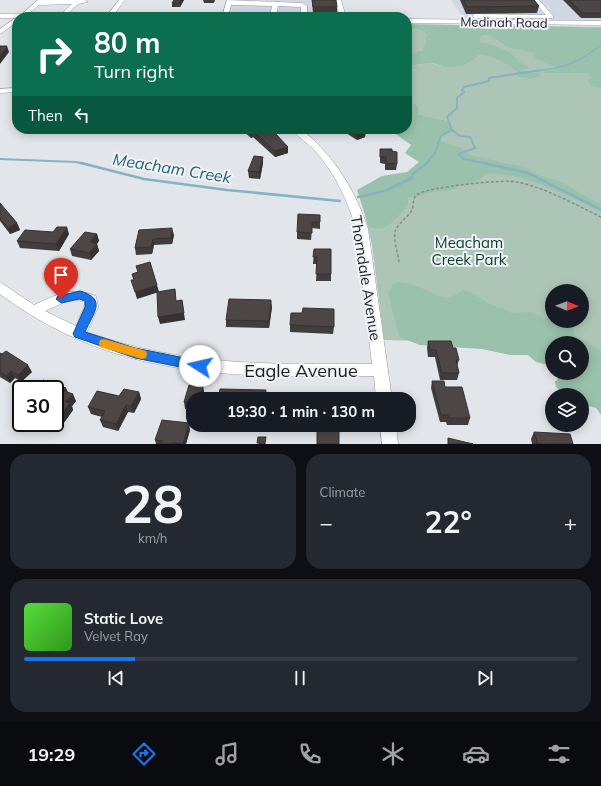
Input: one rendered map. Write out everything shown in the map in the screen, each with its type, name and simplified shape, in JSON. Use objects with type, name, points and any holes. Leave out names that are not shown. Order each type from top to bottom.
[{"type":"main road","points":[[0,16],[12,17]]},
{"type":"main road","name":"Medinah Road","points":[[412,21],[495,19],[601,24]]},
{"type":"street","points":[[113,12],[122,0]]},
{"type":"street","points":[[338,0],[342,12]]},
{"type":"street","points":[[475,16],[495,19],[551,17],[536,0]]},
{"type":"street","points":[[226,12],[229,1],[253,4],[250,8],[253,9],[304,11]]},
{"type":"street","points":[[26,12],[39,2],[85,2]]},
{"type":"street","points":[[66,12],[77,2]]},
{"type":"street","points":[[0,32],[12,23]]},
{"type":"street","points":[[0,91],[12,90]]},
{"type":"street","name":"Thorndale Avenue","points":[[302,134],[311,141],[332,165],[348,191],[358,215],[362,229],[383,392]]},
{"type":"street","name":"Eagle Avenue","points":[[0,287],[33,311],[79,334],[135,353],[200,366],[235,369],[381,370]]},
{"type":"street","points":[[33,311],[71,296],[85,296],[90,299],[91,307],[79,334]]},
{"type":"street","points":[[389,432],[390,444]]},
{"type":"path","points":[[398,262],[396,229],[412,210],[414,198],[417,194],[431,190],[471,185],[488,181],[516,182],[543,190],[601,217]]},
{"type":"shaded area","points":[[341,0],[344,12],[227,12],[230,1]]},
{"type":"shaded area","points":[[451,0],[601,0],[601,23],[465,21]]},
{"type":"green space","points":[[412,24],[601,28],[601,88],[590,86],[588,80],[592,79],[589,77],[590,73],[545,73],[544,70],[554,70],[556,67],[548,65],[533,57],[536,53],[508,47],[490,35],[483,35],[479,39],[481,43],[508,51],[516,58],[518,62],[528,66],[528,68],[524,69],[523,72],[540,74],[540,76],[530,79],[517,76],[519,74],[505,63],[493,57],[481,55],[477,56],[478,57],[464,66],[445,67],[432,63],[412,65],[412,53],[422,50],[426,42],[424,40],[428,35],[420,30],[412,29]]},
{"type":"green space","name":"Meacham Creek Park","points":[[466,25],[601,27],[601,210],[599,211],[601,212],[601,350],[589,346],[589,336],[545,336],[545,345],[384,340],[372,245],[364,211],[401,183],[440,141],[441,136],[450,128],[448,121],[417,114],[412,106],[412,65],[432,63],[441,66],[464,66],[478,57],[477,56],[481,54]]},
{"type":"green space","points":[[412,29],[420,30],[429,35],[424,40],[426,42],[422,50],[412,53]]},
{"type":"green space","points":[[412,103],[418,106],[418,114],[448,121],[452,130],[441,136],[441,141],[466,150],[470,155],[524,167],[538,175],[559,181],[601,205],[601,212],[548,187],[518,177],[490,174],[474,182],[458,185],[457,189],[408,197],[408,205],[393,222],[382,229],[369,227],[357,190],[382,176],[407,172],[419,162],[405,153],[411,145],[396,134],[412,134]]},
{"type":"green space","points":[[398,282],[412,284],[438,296],[444,297],[456,295],[463,290],[470,292],[488,303],[505,309],[511,313],[531,312],[545,319],[545,328],[574,328],[574,335],[576,336],[545,336],[545,364],[536,362],[528,355],[510,355],[482,349],[420,345],[399,337],[388,293],[392,286]]},
{"type":"green space","points":[[589,343],[601,350],[601,415],[596,408],[589,406],[589,388],[557,388],[555,382],[557,380],[589,380]]},
{"type":"building","points":[[174,0],[181,0],[180,3],[172,3]]},
{"type":"building","points":[[312,0],[336,0],[337,7],[313,7]]},
{"type":"building","points":[[464,0],[534,0],[539,6],[467,7]]},
{"type":"building","points":[[569,0],[601,0],[601,13],[582,13]]},
{"type":"building","points":[[0,46],[7,46],[0,56]]},
{"type":"building","points":[[256,134],[276,134],[288,147],[275,151]]},
{"type":"building","points":[[380,149],[392,149],[392,151],[397,152],[397,164],[386,163],[386,157],[380,157]]},
{"type":"building","points":[[254,156],[263,157],[259,172],[248,171]]},
{"type":"building","points":[[0,203],[17,223],[8,228],[0,218]]},
{"type":"building","points":[[298,214],[320,215],[320,222],[312,222],[312,233],[297,232]]},
{"type":"building","points":[[57,227],[67,227],[56,244],[17,241],[25,230],[53,232]]},
{"type":"building","points":[[172,228],[171,238],[153,239],[151,247],[135,248],[139,230]]},
{"type":"building","points":[[85,232],[97,234],[90,242],[97,244],[89,253],[70,249]]},
{"type":"building","points":[[314,249],[331,249],[331,274],[316,274],[317,257],[313,257]]},
{"type":"building","points":[[150,262],[157,285],[135,292],[131,280],[134,280],[132,274],[138,272],[136,266]]},
{"type":"building","points":[[175,289],[176,301],[182,300],[184,313],[158,317],[157,292]]},
{"type":"building","points":[[229,299],[271,300],[269,321],[226,320]]},
{"type":"building","points":[[303,308],[334,309],[334,327],[290,325],[291,313],[302,313]]},
{"type":"building","points":[[428,341],[451,341],[453,348],[456,348],[459,360],[456,360],[459,373],[442,373],[436,350],[430,350]]},
{"type":"building","points":[[6,351],[28,365],[18,375],[11,371],[6,376],[0,372],[0,353],[2,354]]},
{"type":"building","points":[[432,381],[444,381],[445,387],[462,387],[470,418],[449,418],[448,415],[441,415]]},
{"type":"building","points":[[189,385],[203,386],[201,392],[187,392]]},
{"type":"building","points":[[124,389],[139,392],[131,406],[126,405],[116,424],[100,420],[105,411],[88,407],[97,391],[119,396]]},
{"type":"building","points":[[220,389],[266,390],[266,392],[219,392]]},
{"type":"building","points":[[64,391],[73,394],[66,402],[70,403],[64,411]]},
{"type":"building","points":[[162,420],[186,423],[186,432],[183,444],[161,444],[162,441],[155,440]]},
{"type":"building","points":[[317,432],[339,432],[339,444],[317,444]]},
{"type":"building","points":[[534,432],[570,434],[573,444],[538,444]]},
{"type":"building","points":[[258,437],[266,437],[265,444],[257,443]]},
{"type":"building","points":[[448,438],[473,444],[448,444]]},
{"type":"waterway","name":"Meacham Creek","points":[[535,71],[570,64],[601,45]]},
{"type":"waterway","name":"Meacham Creek","points":[[452,130],[447,117],[457,108],[457,98],[464,92],[462,90],[464,87],[489,81],[489,78],[542,70]]},
{"type":"waterway","name":"Meacham Creek","points":[[426,163],[435,153],[441,136],[452,130]]},
{"type":"waterway","points":[[452,130],[460,136],[470,137],[475,148],[458,154],[464,159],[488,164]]},
{"type":"waterway","name":"Meacham Creek","points":[[0,159],[76,162],[84,164]]},
{"type":"waterway","name":"Meacham Creek","points":[[358,197],[385,191],[412,178],[413,174],[426,163]]},
{"type":"waterway","points":[[483,163],[528,173],[601,210]]},
{"type":"waterway","name":"Meacham Creek","points":[[84,164],[144,179],[227,190],[340,201]]},
{"type":"slow traffic","points":[[104,344],[142,354]]},
{"type":"route","points":[[61,299],[80,294],[90,299],[91,307],[79,334],[135,353],[200,366]]}]
